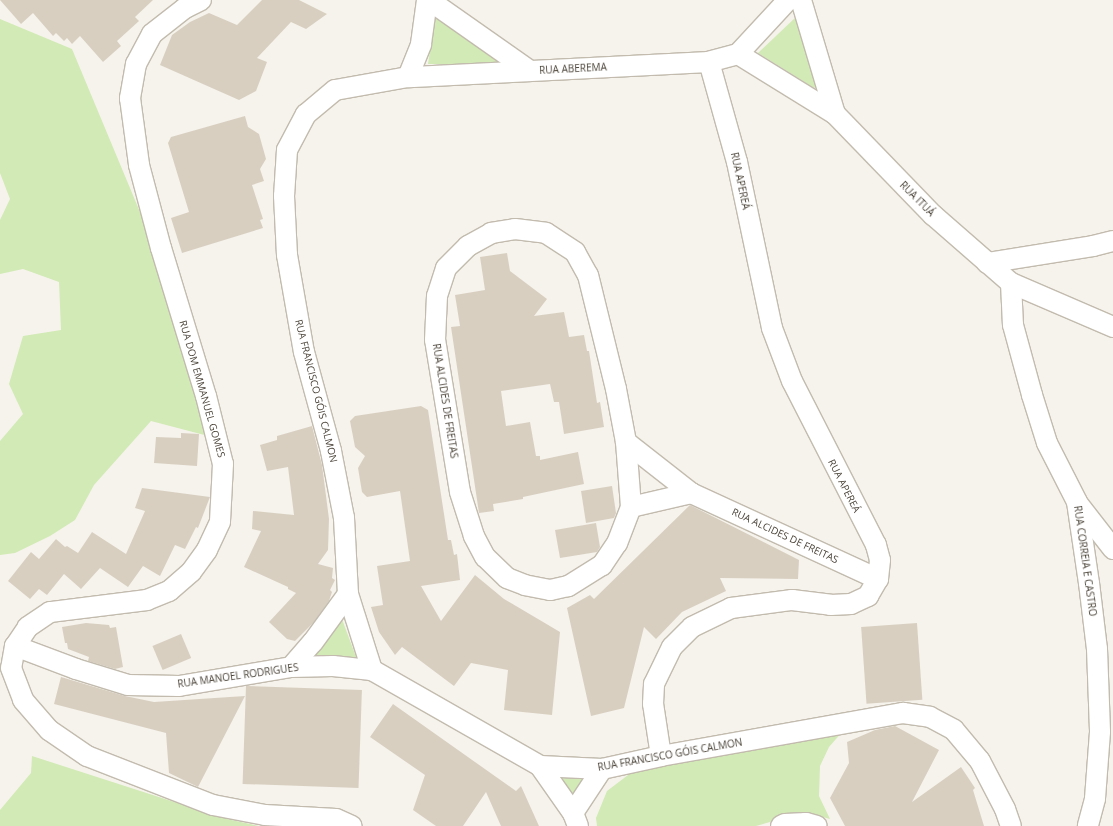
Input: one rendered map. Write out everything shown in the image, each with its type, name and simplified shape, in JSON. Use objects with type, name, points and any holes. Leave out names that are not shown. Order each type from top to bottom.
[{"type":"street","name":"RUA DOM EMMANUEL GOMES","points":[[201,0],[185,8],[152,34],[136,64],[130,98],[139,165],[161,248],[206,396],[223,464],[220,522],[207,550],[191,572],[169,591],[147,600],[50,612],[28,627],[15,646],[11,668],[23,700],[49,730],[87,756],[213,805],[265,815],[336,819],[352,826]]},
{"type":"street","name":"RUA ABEREMA","points":[[408,77],[420,44],[428,0],[530,70],[709,62],[738,54]]},
{"type":"street","points":[[788,0],[738,54],[835,114]]},
{"type":"street","name":"RUA ITUÁ","points":[[801,0],[835,114],[933,214],[1011,283],[1113,327]]},
{"type":"street","name":"RUA APEREÁ","points":[[661,756],[653,704],[654,684],[672,647],[692,627],[731,608],[792,600],[831,605],[851,604],[868,596],[878,578],[880,560],[876,545],[830,458],[792,381],[772,328],[737,162],[709,62]]},
{"type":"street","name":"RUA FRANCISCO GÓIS CALMON","points":[[530,70],[408,77],[335,90],[306,114],[287,150],[284,196],[287,255],[304,352],[331,451],[344,518],[348,594],[372,670],[540,766],[602,769],[661,756],[903,713],[930,717],[954,730],[980,761],[1005,809],[1011,826]]},
{"type":"street","name":"RUA ALCIDES DE FREITAS","points":[[515,228],[546,233],[575,252],[588,275],[616,389],[626,442],[631,507],[617,543],[602,564],[568,586],[550,590],[525,585],[507,578],[485,557],[474,536],[460,492],[435,340],[437,296],[446,268],[468,246],[491,233],[515,228]]},
{"type":"street","points":[[987,263],[1093,246],[1113,241]]},
{"type":"street","name":"RUA CORREIA E CASTRO","points":[[1011,283],[1013,325],[1032,395],[1047,443],[1077,502],[1097,649],[1100,732],[1095,799],[1088,826]]},
{"type":"street","name":"RUA ALCIDES DE FREITAS","points":[[626,442],[691,493],[878,578]]},
{"type":"street","points":[[631,507],[691,493]]},
{"type":"street","points":[[1077,502],[1113,549]]},
{"type":"street","points":[[291,667],[313,642],[348,594]]},
{"type":"street","name":"RUA MANOEL RODRIGUES","points":[[15,646],[76,669],[128,685],[179,686],[291,667],[333,666],[372,670]]},
{"type":"street","points":[[540,766],[575,820],[602,769]]},
{"type":"street","points":[[781,826],[786,824],[806,823],[817,826]]},
{"type":"green space","points":[[435,17],[503,64],[428,64]]},
{"type":"green space","points":[[796,17],[820,83],[814,88],[758,53]]},
{"type":"green space","points":[[0,19],[72,49],[150,236],[212,437],[151,421],[94,485],[75,520],[50,536],[15,553],[0,555],[0,441],[23,414],[9,384],[23,336],[61,330],[59,282],[23,269],[0,274],[0,220],[10,199],[0,173]]},
{"type":"green space","points":[[340,614],[358,662],[309,659]]},
{"type":"green space","points":[[843,731],[829,747],[820,766],[819,796],[830,819],[805,812],[756,826],[597,826],[596,818],[607,791],[632,772]]},
{"type":"green space","points":[[32,756],[227,819],[259,826],[0,826],[0,810],[31,773]]},
{"type":"green space","points":[[554,771],[586,774],[572,800]]},
{"type":"building","points":[[0,0],[153,0],[135,17],[139,21],[117,41],[121,46],[103,62],[80,36],[72,44],[67,38],[64,41],[56,33],[53,36],[33,13],[21,24]]},
{"type":"building","points":[[262,0],[299,0],[327,14],[306,29],[291,22],[257,58],[267,62],[256,91],[239,100],[160,65],[172,35],[190,22],[209,13],[237,25]]},
{"type":"building","points":[[245,116],[248,127],[259,134],[266,159],[260,169],[264,181],[252,185],[263,219],[260,220],[263,228],[182,253],[171,218],[189,212],[168,143],[171,137]]},
{"type":"building","points":[[507,253],[510,271],[547,299],[534,316],[564,312],[569,337],[584,335],[587,351],[589,351],[597,403],[600,402],[604,427],[564,434],[559,402],[554,402],[550,384],[501,391],[506,426],[530,422],[536,456],[540,456],[540,460],[578,452],[584,484],[523,497],[523,499],[493,504],[494,511],[479,513],[451,327],[460,326],[455,295],[485,290],[480,257]]},
{"type":"building","points":[[421,406],[428,410],[448,540],[451,540],[454,555],[457,554],[460,580],[421,586],[441,621],[475,575],[504,599],[560,632],[552,715],[504,710],[508,670],[471,663],[454,686],[402,647],[395,655],[379,632],[371,607],[383,605],[377,566],[410,561],[400,491],[367,497],[362,492],[358,468],[365,456],[355,447],[350,421],[355,416]]},
{"type":"building","points":[[312,426],[322,465],[329,519],[328,550],[318,564],[333,568],[332,578],[335,580],[330,590],[332,592],[329,601],[314,622],[295,641],[287,639],[269,622],[296,593],[288,589],[288,587],[244,567],[261,531],[252,529],[253,511],[294,515],[288,467],[267,471],[260,445],[277,440],[277,436]]},
{"type":"building","points":[[181,433],[199,434],[197,466],[154,463],[156,437],[181,438]]},
{"type":"building","points":[[612,486],[616,513],[614,518],[586,523],[581,491]]},
{"type":"building","points":[[142,488],[210,497],[198,528],[196,527],[185,549],[175,545],[160,576],[143,566],[128,587],[100,568],[81,589],[64,574],[47,595],[39,589],[30,599],[8,581],[31,552],[39,559],[56,539],[65,547],[67,546],[78,553],[92,532],[126,554],[145,511],[135,508]]},
{"type":"building","points":[[690,505],[799,560],[798,579],[720,578],[726,591],[682,612],[656,639],[644,627],[624,708],[591,716],[567,608],[590,595],[594,599]]},
{"type":"building","points":[[596,523],[600,547],[597,552],[560,558],[555,530]]},
{"type":"building","points":[[86,623],[109,625],[110,628],[116,627],[123,667],[115,669],[88,661],[89,657],[68,649],[67,643],[65,643],[62,627]]},
{"type":"building","points":[[917,623],[922,700],[867,704],[861,627]]},
{"type":"building","points":[[181,634],[191,658],[163,670],[152,646]]},
{"type":"building","points":[[61,677],[125,696],[154,702],[245,696],[198,787],[169,773],[166,733],[54,704]]},
{"type":"building","points":[[246,686],[362,690],[359,788],[243,784]]},
{"type":"building","points":[[393,704],[516,791],[521,786],[539,826],[501,826],[486,792],[463,826],[436,826],[413,810],[425,775],[370,737]]},
{"type":"building","points":[[895,726],[939,750],[912,802],[961,767],[975,788],[973,790],[984,826],[845,826],[830,798],[849,763],[847,742],[875,730]]}]
